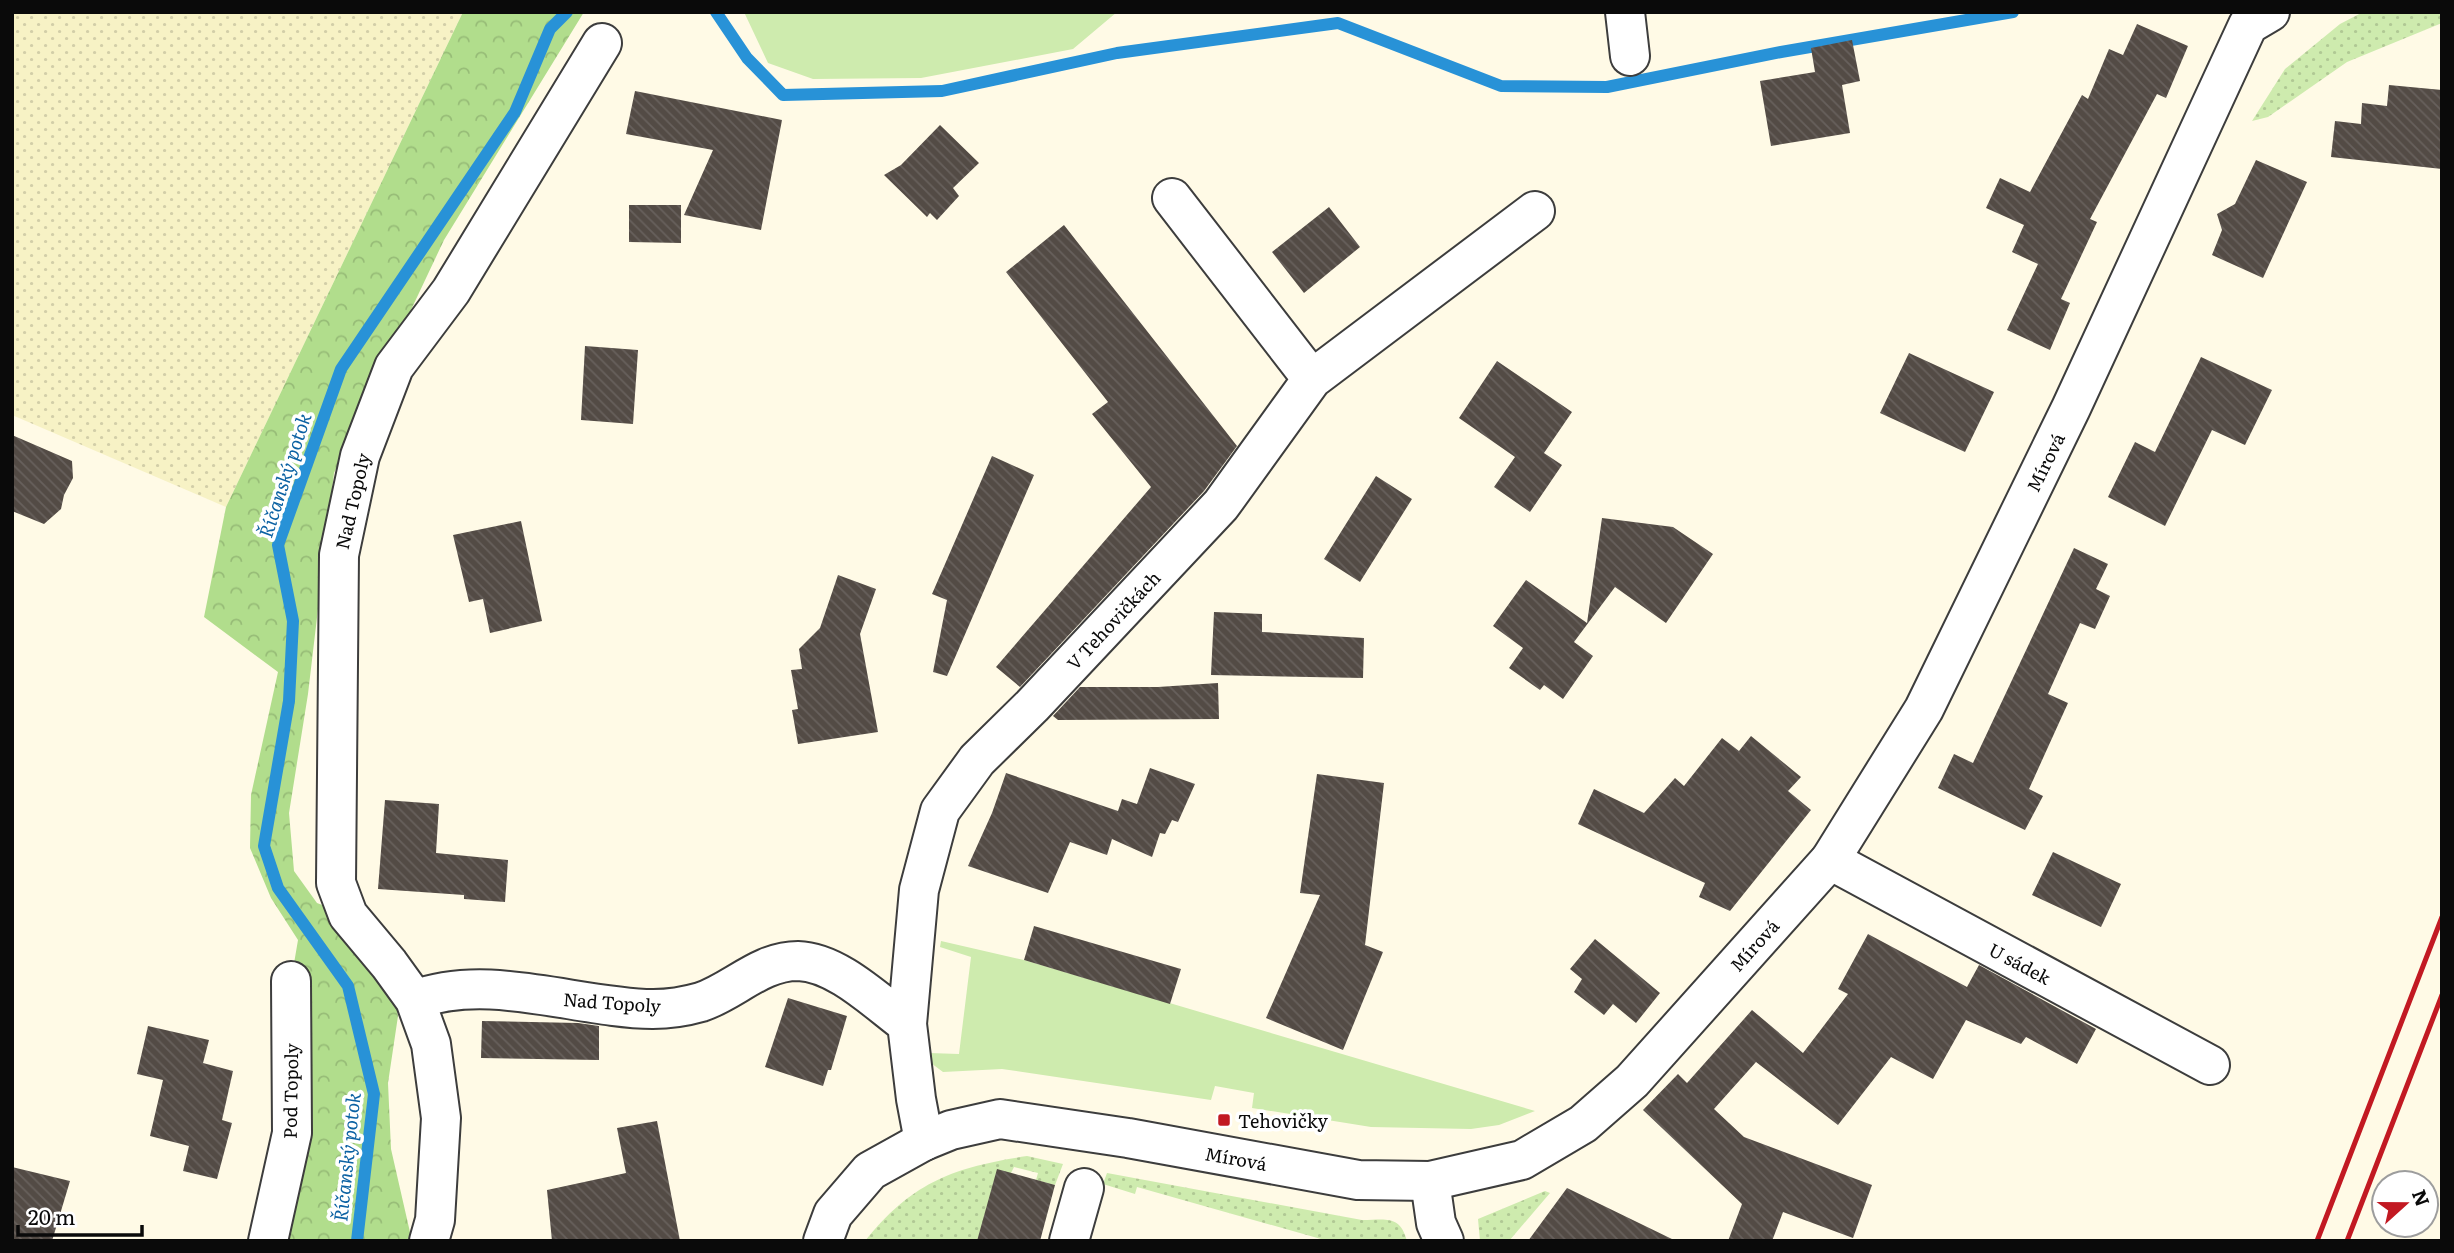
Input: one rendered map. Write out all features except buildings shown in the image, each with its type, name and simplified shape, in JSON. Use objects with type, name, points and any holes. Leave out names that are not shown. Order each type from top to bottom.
[{"type":"street","points":[[1625,12],[1630,56]]},
{"type":"street","name":"Mírová","points":[[822,1241],[833,1214],[870,1171],[924,1141],[951,1130],[1000,1119],[1128,1138],[1358,1180],[1430,1181],[1522,1160],[1583,1124],[1632,1081],[1830,860],[1924,709],[2071,408],[2257,16]]},
{"type":"street","name":"Nad Topoly","points":[[429,1241],[436,1220],[440,1118],[431,1044],[415,1000],[348,915],[336,883],[339,555],[360,456],[394,367],[451,291],[602,43]]},
{"type":"street","points":[[1172,198],[1312,379]]},
{"type":"street","name":"V Tehovičkách","points":[[924,1141],[907,1024],[919,890],[940,811],[977,760],[1032,706],[1221,505],[1312,379],[1535,211]]},
{"type":"street","name":"U sádek","points":[[1830,860],[2210,1065]]},
{"type":"street","name":"Nad Topoly","points":[[415,1000],[434,993],[485,990],[654,1009],[701,1002],[767,967],[799,961],[833,970],[907,1024]]},
{"type":"street","name":"Pod Topoly","points":[[268,1241],[292,1133],[291,981]]},
{"type":"street","points":[[1430,1181],[1436,1223],[1444,1241]]},
{"type":"street","points":[[1069,1241],[1084,1188]]},
{"type":"shaded area","points":[[12,12],[463,12],[226,507],[12,415]]},
{"type":"green space","points":[[463,12],[584,12],[444,240],[334,473],[308,694],[289,813],[294,871],[317,903],[348,915],[389,964],[398,1016],[388,1083],[391,1149],[412,1241],[268,1241],[291,981],[298,940],[271,898],[250,848],[251,795],[278,672],[204,617],[226,507]]},
{"type":"green space","points":[[744,12],[1117,12],[1073,49],[921,78],[813,79],[768,63]]},
{"type":"green space","points":[[2363,12],[2442,12],[2442,23],[2347,62],[2268,117],[2252,121],[2285,69],[2340,24]]},
{"type":"green space","points":[[941,941],[1024,960],[1535,1111],[1499,1125],[1471,1129],[1371,1127],[1252,1108],[1254,1093],[1215,1086],[1211,1100],[1002,1069],[943,1072],[931,1063],[929,1053],[959,1054],[971,957],[940,947]]},
{"type":"green space","points":[[1027,1156],[1063,1164],[1055,1185],[1036,1180],[1038,1173],[1014,1167],[977,1241],[865,1241],[900,1204],[936,1180],[978,1166]]},
{"type":"green space","points":[[1107,1173],[1362,1220],[1390,1220],[1400,1226],[1407,1241],[1328,1241],[1137,1187],[1135,1194],[1103,1184]]},
{"type":"green space","points":[[1545,1191],[1550,1193],[1509,1241],[1480,1241],[1478,1219]]},
{"type":"waterway","name":"Říčanský potok","points":[[357,1241],[374,1094],[348,986],[278,888],[264,846],[289,701],[293,621],[278,545],[341,369],[515,112],[550,29],[567,12]]},
{"type":"waterway","points":[[716,12],[747,58],[783,95],[942,91],[1117,53],[1338,23],[1501,86],[1607,87],[1781,52],[2013,12]]},
{"type":"railway","points":[[2317,1241],[2442,917]]},
{"type":"railway","points":[[2347,1241],[2442,995]]},
{"type":"place","name":"Tehovičky","points":[[1224,1120]]}]
